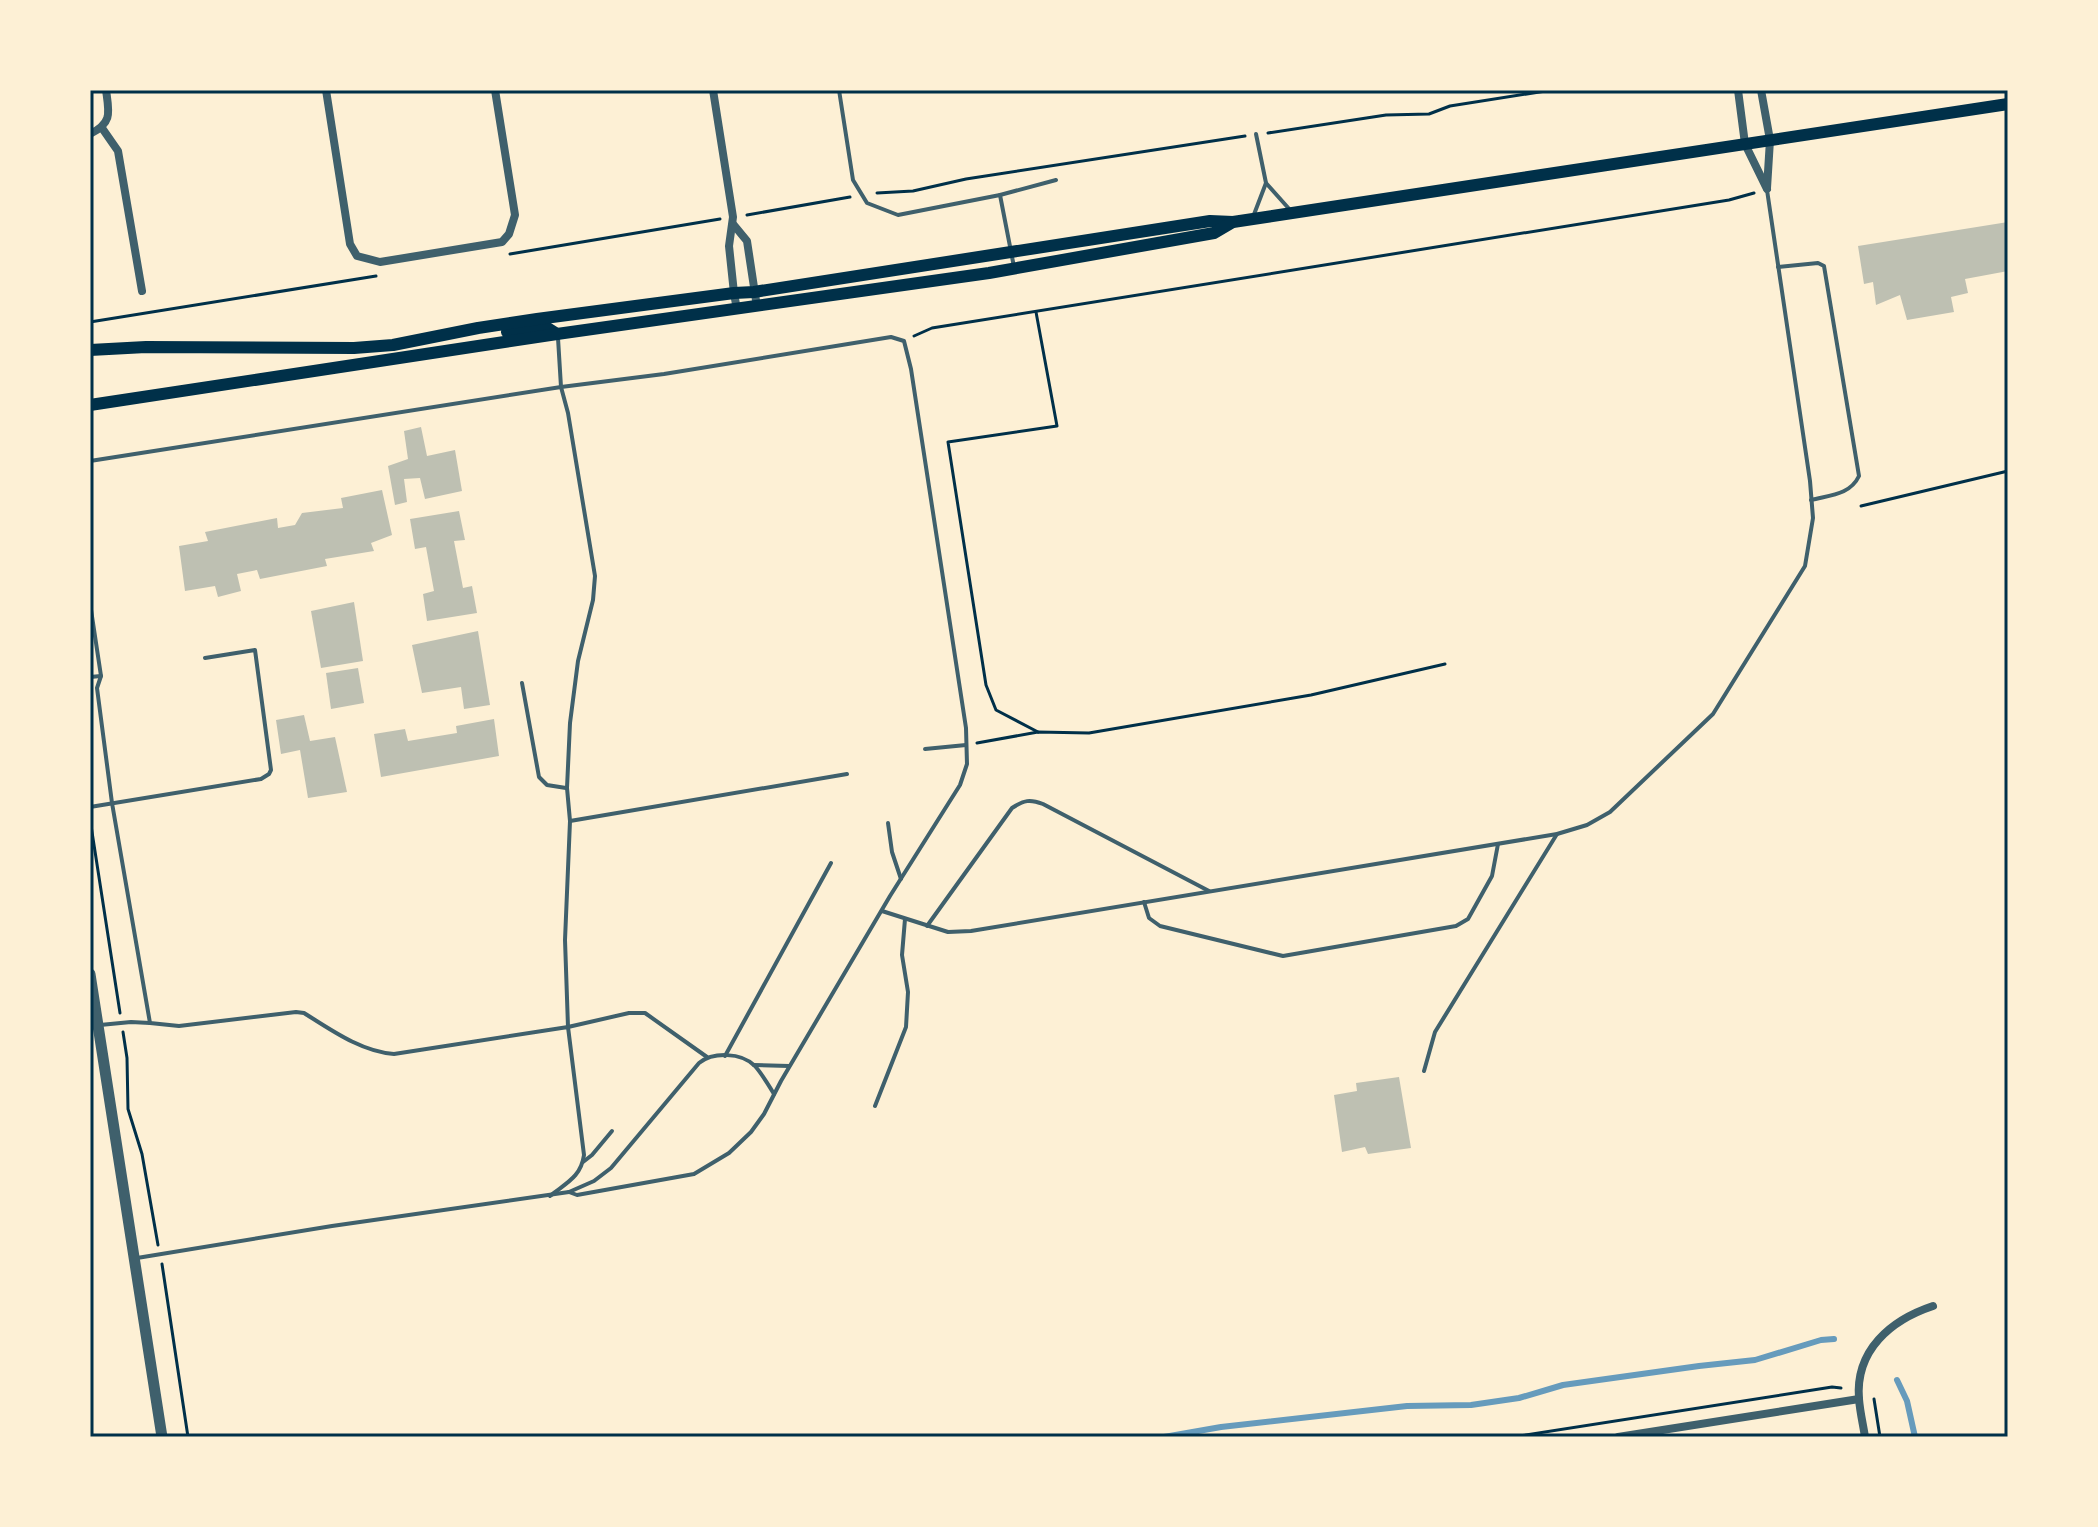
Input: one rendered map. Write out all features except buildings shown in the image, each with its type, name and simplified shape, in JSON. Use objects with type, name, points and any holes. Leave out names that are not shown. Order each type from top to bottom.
[{"type":"main road","points":[[393,345],[478,328],[754,292],[1210,221],[1233,222],[2008,104]]},
{"type":"main road","points":[[90,405],[1015,269],[1214,233],[1233,222]]},
{"type":"main road","points":[[90,350],[146,347],[354,348],[429,344],[546,327],[557,334]]},
{"type":"street","points":[[90,134],[102,128],[109,113],[106,90]]},
{"type":"street","points":[[326,90],[350,244],[357,256],[380,262],[502,242],[509,234],[515,215],[495,90]]},
{"type":"street","points":[[713,90],[733,221],[729,246],[737,310]]},
{"type":"street","points":[[1738,90],[1745,144],[1767,189]]},
{"type":"street","points":[[1761,90],[1770,140],[1767,189]]},
{"type":"street","points":[[102,128],[118,151],[142,291]]},
{"type":"street","points":[[733,221],[747,241],[757,307]]},
{"type":"street","points":[[90,974],[162,1437]]},
{"type":"street","points":[[1865,1437],[1859,1399],[1861,1376],[1868,1355],[1884,1332],[1896,1322],[1933,1306]]},
{"type":"street","points":[[1618,1437],[1859,1399]]},
{"type":"lane","points":[[839,90],[853,180],[867,203],[898,215],[1000,195],[1056,180]]},
{"type":"lane","points":[[1253,219],[1266,183],[1256,134]]},
{"type":"lane","points":[[1266,183],[1294,213]]},
{"type":"lane","points":[[882,911],[948,932],[971,931],[1557,834],[1587,825],[1610,812],[1713,714],[1805,566],[1813,518],[1767,189]]},
{"type":"lane","points":[[1000,195],[1015,269]]},
{"type":"lane","points":[[1778,267],[1818,263],[1824,266],[1859,476],[1855,485],[1845,491],[1811,500]]},
{"type":"lane","points":[[550,1196],[582,1168],[584,1155],[568,1027],[565,940],[570,821],[567,788],[570,723],[578,661],[593,600],[595,576],[561,387],[557,334]]},
{"type":"lane","points":[[90,461],[891,337],[904,341],[911,369],[966,728],[967,764],[960,785],[751,1132],[729,1153],[694,1174],[577,1195],[569,1192]]},
{"type":"lane","points":[[90,603],[101,676],[97,688],[112,803],[150,1023]]},
{"type":"lane","points":[[90,807],[261,779],[269,774],[271,770],[255,650],[205,658]]},
{"type":"lane","points":[[90,677],[101,676]]},
{"type":"lane","points":[[522,683],[539,777],[547,785],[567,788]]},
{"type":"lane","points":[[925,749],[966,745]]},
{"type":"lane","points":[[570,821],[847,774]]},
{"type":"lane","points":[[927,926],[1012,808],[1023,801],[1033,800],[1043,804],[1209,891]]},
{"type":"lane","points":[[888,823],[892,852],[901,879]]},
{"type":"lane","points":[[1424,1071],[1435,1032],[1557,834]]},
{"type":"lane","points":[[1144,902],[1149,918],[1160,926],[1283,956],[1456,926],[1468,919],[1492,876],[1498,844]]},
{"type":"lane","points":[[725,1056],[831,863]]},
{"type":"lane","points":[[875,1106],[906,1027],[908,992],[902,955],[905,918]]},
{"type":"lane","points":[[98,1025],[150,1023],[179,1026],[296,1012],[304,1013],[365,1047],[394,1054],[568,1027],[629,1013],[645,1013],[707,1057]]},
{"type":"lane","points":[[135,1258],[569,1192],[594,1181],[611,1168],[707,1057],[718,1054],[754,1065],[789,1066]]},
{"type":"lane","points":[[754,1065],[774,1094]]},
{"type":"lane","points":[[583,1162],[612,1131]]},
{"type":"path","points":[[733,221],[862,195],[913,191],[966,179],[1372,117],[1429,114],[1450,106],[1552,90]]},
{"type":"path","points":[[904,341],[932,328],[1729,200],[1767,189]]},
{"type":"path","points":[[1036,312],[1057,426],[948,442],[986,685],[996,710],[1038,732]]},
{"type":"path","points":[[1861,506],[2008,471]]},
{"type":"path","points":[[966,745],[1038,732],[1089,733],[1311,695],[1445,664]]},
{"type":"path","points":[[90,819],[127,1058],[128,1109],[142,1154],[188,1437]]},
{"type":"waterway","points":[[1164,1437],[1221,1427],[1407,1406],[1471,1405],[1519,1398],[1563,1385],[1755,1360],[1834,1339]]},
{"type":"waterway","points":[[1897,1380],[1907,1401],[1915,1437]]}]
